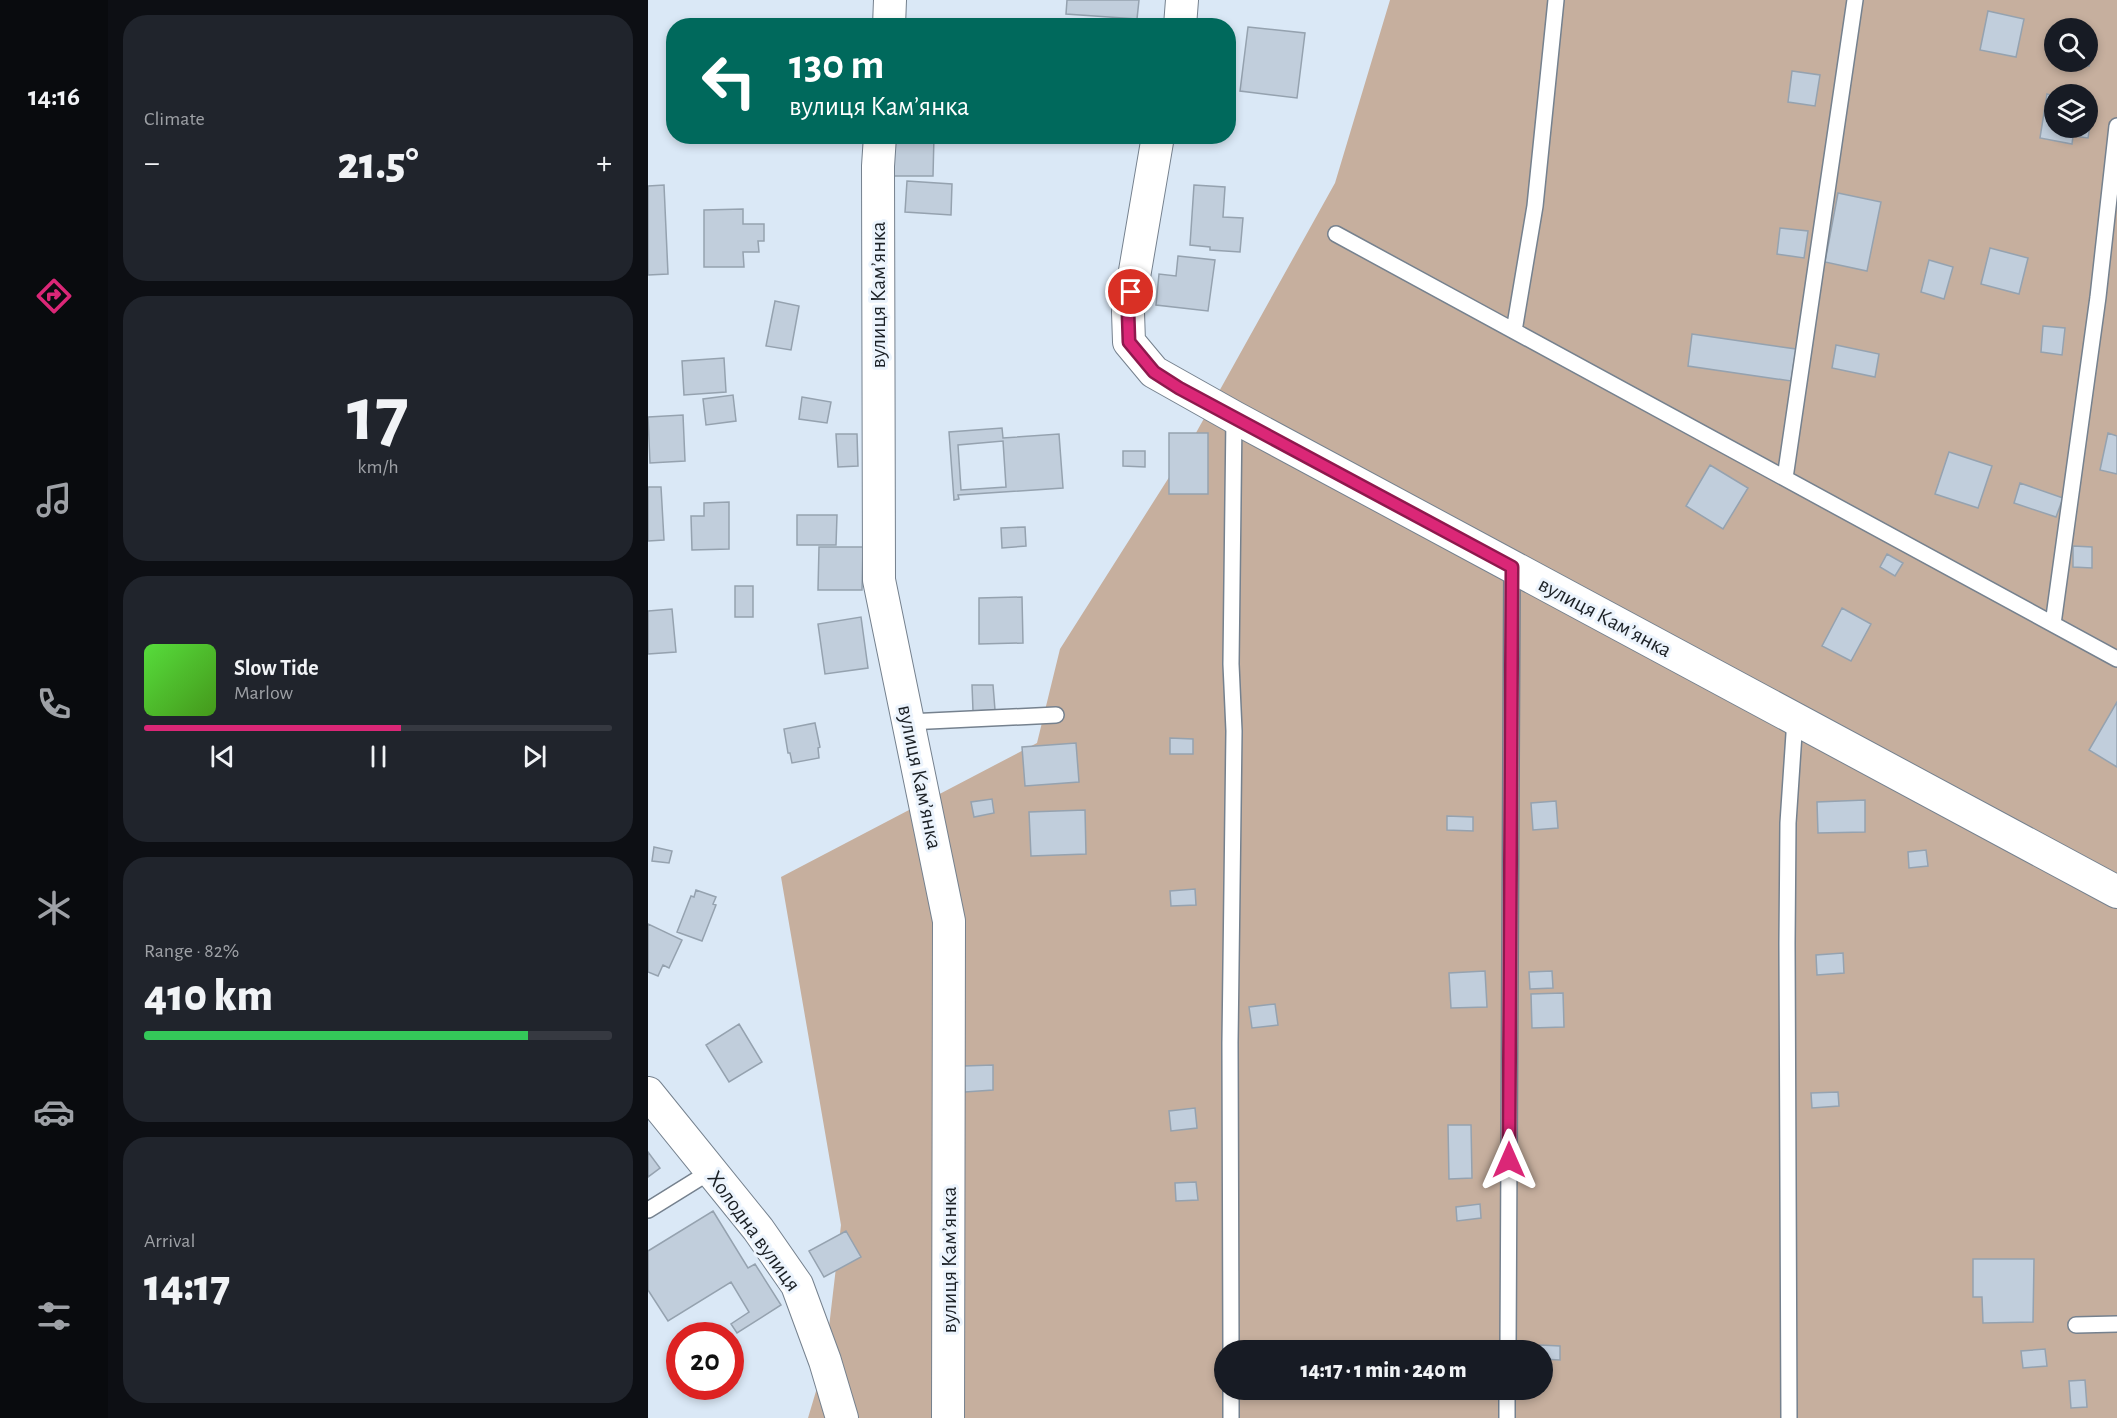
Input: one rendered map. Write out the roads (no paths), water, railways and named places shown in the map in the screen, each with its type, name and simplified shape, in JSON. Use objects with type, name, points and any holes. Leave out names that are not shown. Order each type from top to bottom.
[{"type":"street","points":[[889,18],[890,0]]},
{"type":"street","points":[[1181,18],[1182,0]]},
{"type":"street","name":"вулиця Камʼянка","points":[[879,144],[879,580],[950,921],[948,1418]]},
{"type":"street","name":"вулиця Камʼянка","points":[[1157,144],[1128,312],[1129,342],[1154,372],[2117,892]]},
{"type":"street","name":"Холодна вулиця","points":[[648,1094],[758,1229],[797,1285],[825,1361],[842,1418]]},
{"type":"lane","points":[[1514,331],[1535,206],[1556,0]]},
{"type":"lane","points":[[1785,478],[1855,0]]},
{"type":"lane","points":[[2054,624],[2097,308],[2117,126]]},
{"type":"lane","points":[[1336,234],[2117,658]]},
{"type":"lane","points":[[1231,1340],[1230,1031],[1234,730],[1231,664],[1234,417]]},
{"type":"lane","points":[[1508,1340],[1512,567]]},
{"type":"lane","points":[[908,722],[1056,715]]},
{"type":"lane","points":[[1789,1418],[1787,907],[1788,823],[1795,719]]},
{"type":"lane","points":[[648,1210],[711,1171]]},
{"type":"lane","points":[[2076,1325],[2117,1324]]},
{"type":"lane","points":[[1231,1400],[1231,1418]]},
{"type":"lane","points":[[1507,1418],[1508,1400]]}]
